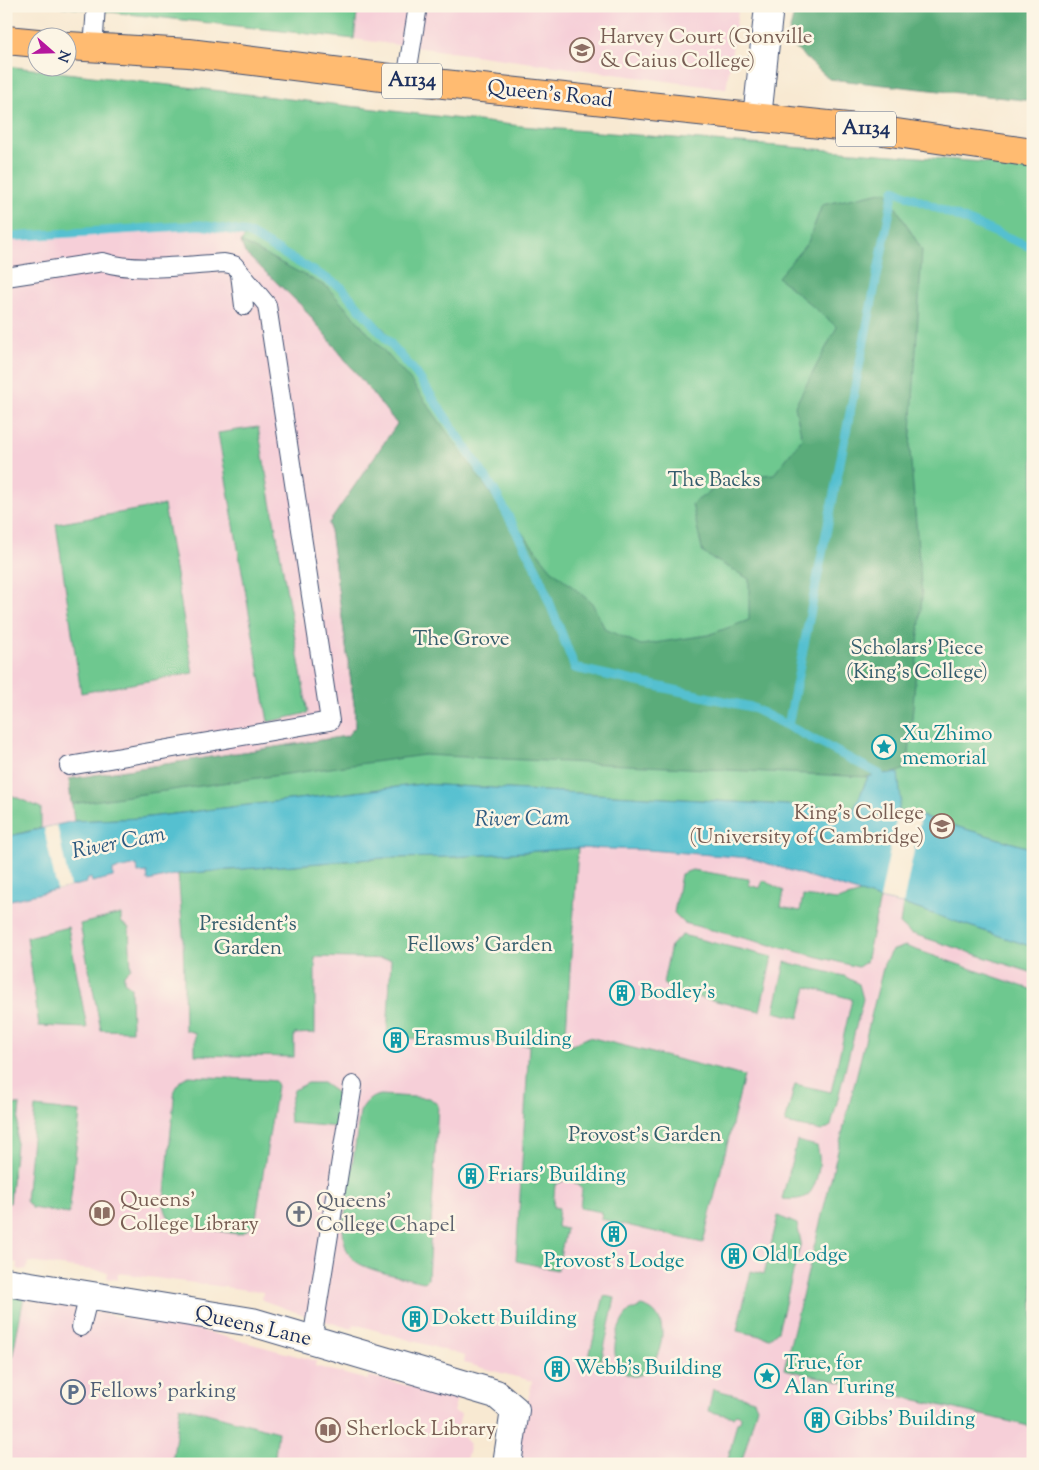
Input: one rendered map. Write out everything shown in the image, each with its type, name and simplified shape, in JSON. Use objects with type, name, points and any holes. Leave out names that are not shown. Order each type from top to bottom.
[{"type":"main road","points":[[6,40],[28,42]]},
{"type":"main road","name":"Queen's Road","points":[[80,47],[188,53],[406,80],[876,130],[1033,153]]},
{"type":"street","points":[[757,118],[769,6]]},
{"type":"street","name":"Queens Lane","points":[[6,1282],[252,1322],[512,1405],[507,1464]]},
{"type":"lane","points":[[80,47],[96,6]]},
{"type":"lane","points":[[406,80],[418,6]]},
{"type":"lane","points":[[6,277],[103,262],[116,266],[150,267],[224,263],[234,265],[267,305],[330,721],[69,766]]},
{"type":"lane","points":[[240,274],[244,306]]},
{"type":"lane","points":[[312,1340],[353,1085]]},
{"type":"lane","points":[[82,1328],[89,1295]]},
{"type":"shaded area","name":"Harvey Court (Gonville & Caius College)","points":[[56,6],[739,6],[726,89],[354,39]]},
{"type":"shaded area","points":[[201,227],[247,235],[415,375],[1033,248],[1033,1464],[515,1464],[532,1381],[464,1363],[465,1356],[354,1324],[352,1329],[307,1316],[262,1300],[263,1292],[118,1273],[117,1280],[107,1278],[108,1272],[28,1262],[27,1269],[20,1270],[17,1267],[17,1263],[6,1261],[6,238]]},
{"type":"shaded area","points":[[6,1295],[56,1303],[125,1318],[128,1311],[316,1361],[315,1366],[368,1380],[369,1376],[457,1398],[453,1412],[461,1414],[457,1430],[470,1444],[465,1464],[6,1464]]},
{"type":"green space","points":[[56,6],[358,6],[354,39]]},
{"type":"green space","points":[[796,6],[1033,6],[1033,101],[829,79],[787,41]]},
{"type":"green space","name":"The Backs","points":[[6,66],[28,69],[28,78],[78,78],[78,74],[521,126],[1033,166],[1033,849],[898,811],[868,777],[854,809],[422,784],[141,818],[74,821],[69,779],[347,736],[355,727],[355,711],[329,523],[397,424],[302,306],[245,253],[241,242],[246,235],[201,227],[6,238]],"holes":[[[345,294],[384,329],[411,370]]]},
{"type":"green space","name":"The Grove","points":[[886,191],[922,250],[910,450],[922,596],[908,767],[893,773],[868,777],[424,755],[71,804],[69,779],[347,736],[355,727],[355,711],[329,523],[397,424],[302,306],[245,253],[241,242],[327,287],[410,380],[490,493],[551,569],[592,603],[605,629],[641,645],[708,635],[749,620],[749,579],[703,553],[692,504],[729,478],[774,474],[802,439],[795,406],[837,327],[778,277],[808,242],[822,205]]},
{"type":"green space","points":[[258,427],[308,713],[268,722],[218,433]]},
{"type":"green space","points":[[164,505],[193,673],[81,693],[56,524]]},
{"type":"green space","points":[[6,793],[41,808],[41,828],[6,837]]},
{"type":"green space","points":[[578,848],[565,1048],[589,1037],[744,1076],[703,1243],[601,1219],[602,1212],[580,1208],[582,1189],[569,1178],[555,1185],[553,1207],[559,1208],[557,1227],[566,1229],[557,1270],[516,1261],[529,1045],[387,1037],[391,959],[315,957],[315,1033],[294,1034],[294,1057],[195,1055],[195,1033],[185,1030],[183,935],[178,874],[384,858],[454,857]]},
{"type":"green space","points":[[692,870],[749,879],[749,885],[760,888],[763,880],[784,891],[781,907],[800,911],[803,896],[837,900],[861,893],[880,899],[866,962],[858,967],[684,923],[674,913],[681,874]]},
{"type":"green space","points":[[903,904],[1033,947],[1033,973],[910,933],[900,924]]},
{"type":"green space","points":[[121,914],[121,922],[129,928],[131,968],[124,975],[124,982],[131,987],[132,1031],[101,1030],[80,924]]},
{"type":"green space","points":[[68,927],[87,1028],[39,1026],[27,937]]},
{"type":"green space","points":[[682,935],[772,957],[760,1011],[671,991],[663,983],[671,945]]},
{"type":"green space","points":[[905,946],[1033,990],[1033,1427],[784,1369],[884,964],[891,951]]},
{"type":"green space","points":[[785,962],[844,976],[859,984],[863,999],[831,1126],[822,1131],[785,1123],[795,1084],[831,1092],[852,999],[807,987],[799,1018],[774,1012]]},
{"type":"green space","points":[[189,1076],[275,1081],[277,1086],[256,1218],[249,1229],[238,1234],[177,1224],[169,1218],[166,1212],[164,1204],[175,1088],[181,1080]]},
{"type":"green space","points":[[308,1083],[323,1083],[336,1092],[341,1104],[338,1127],[290,1123],[289,1107],[294,1090]]},
{"type":"green space","points":[[381,1095],[430,1098],[438,1105],[428,1278],[424,1282],[366,1267],[353,1259],[345,1246],[343,1230],[360,1112],[368,1101]]},
{"type":"green space","points":[[6,1104],[20,1105],[10,1203],[6,1203]]},
{"type":"green space","points":[[35,1107],[80,1112],[69,1214],[32,1208],[26,1201]]},
{"type":"green space","points":[[797,1141],[817,1146],[819,1153],[818,1173],[811,1192],[803,1198],[782,1199]]},
{"type":"green space","points":[[778,1216],[797,1224],[801,1242],[778,1331],[770,1338],[737,1331],[751,1271],[764,1274]]},
{"type":"green space","points":[[6,1295],[24,1297],[11,1363],[6,1363]]},
{"type":"green space","points":[[604,1296],[615,1298],[600,1367],[587,1365]]},
{"type":"green space","points":[[641,1306],[654,1313],[661,1324],[662,1339],[658,1354],[651,1366],[641,1374],[631,1376],[620,1368],[617,1362],[615,1355],[616,1338],[625,1316],[630,1311]]},
{"type":"green space","points":[[713,1389],[754,1400],[757,1407],[741,1464],[727,1464],[737,1422],[740,1421],[741,1417],[736,1414],[733,1417],[708,1411]]},
{"type":"green space","points":[[180,1406],[278,1432],[274,1464],[172,1464]]},
{"type":"water","name":"River Cam","points":[[898,773],[901,800],[898,811],[1033,849],[1033,947],[903,904],[880,899],[750,858],[648,850],[578,848],[454,857],[384,858],[178,874],[148,881],[147,872],[138,873],[137,865],[113,870],[113,877],[92,882],[91,878],[86,880],[86,883],[6,901],[6,837],[74,821],[141,818],[422,784],[854,809],[868,777],[879,774]]},
{"type":"pier","points":[[898,811],[921,816],[903,904],[880,899]]},
{"type":"pier","points":[[57,825],[70,887],[57,890],[44,828]]},
{"type":"waterway","points":[[879,774],[788,726],[894,190],[1033,248]]},
{"type":"waterway","points":[[6,237],[200,225],[248,233],[341,287],[416,373],[494,490],[536,568],[575,668],[751,707],[788,726]]},
{"type":"place","name":"Harvey Court (Gonville & Caius College)","points":[[582,50]]},
{"type":"place","name":"Xu Zhimo memorial","points":[[884,747]]},
{"type":"place","name":"King's College (University of Cambridge)","points":[[942,826]]},
{"type":"place","name":"Bodley's","points":[[622,993]]},
{"type":"place","name":"Erasmus Building","points":[[396,1040]]},
{"type":"place","name":"Friars' Building","points":[[471,1176]]},
{"type":"place","name":"Queens' College Library","points":[[102,1213]]},
{"type":"place","name":"Queens' College Chapel","points":[[299,1214]]},
{"type":"place","name":"Provost's Lodge","points":[[614,1234]]},
{"type":"place","name":"Old Lodge","points":[[734,1256]]},
{"type":"place","name":"Dokett Building","points":[[415,1319]]},
{"type":"place","name":"Webb's Building","points":[[557,1369]]},
{"type":"place","name":"True, for Alan Turing","points":[[767,1376]]},
{"type":"place","name":"Fellows' parking","points":[[73,1392]]},
{"type":"place","name":"Gibbs' Building","points":[[817,1420]]},
{"type":"place","name":"Sherlock Library","points":[[328,1430]]},
{"type":"park label","name":"Scholars' Piece (King's College)","points":[[917,661]]},
{"type":"park label","name":"President's Garden","points":[[248,937]]},
{"type":"park label","name":"Fellows' Garden","points":[[480,946]]},
{"type":"park label","name":"Provost's Garden","points":[[645,1136]]}]
